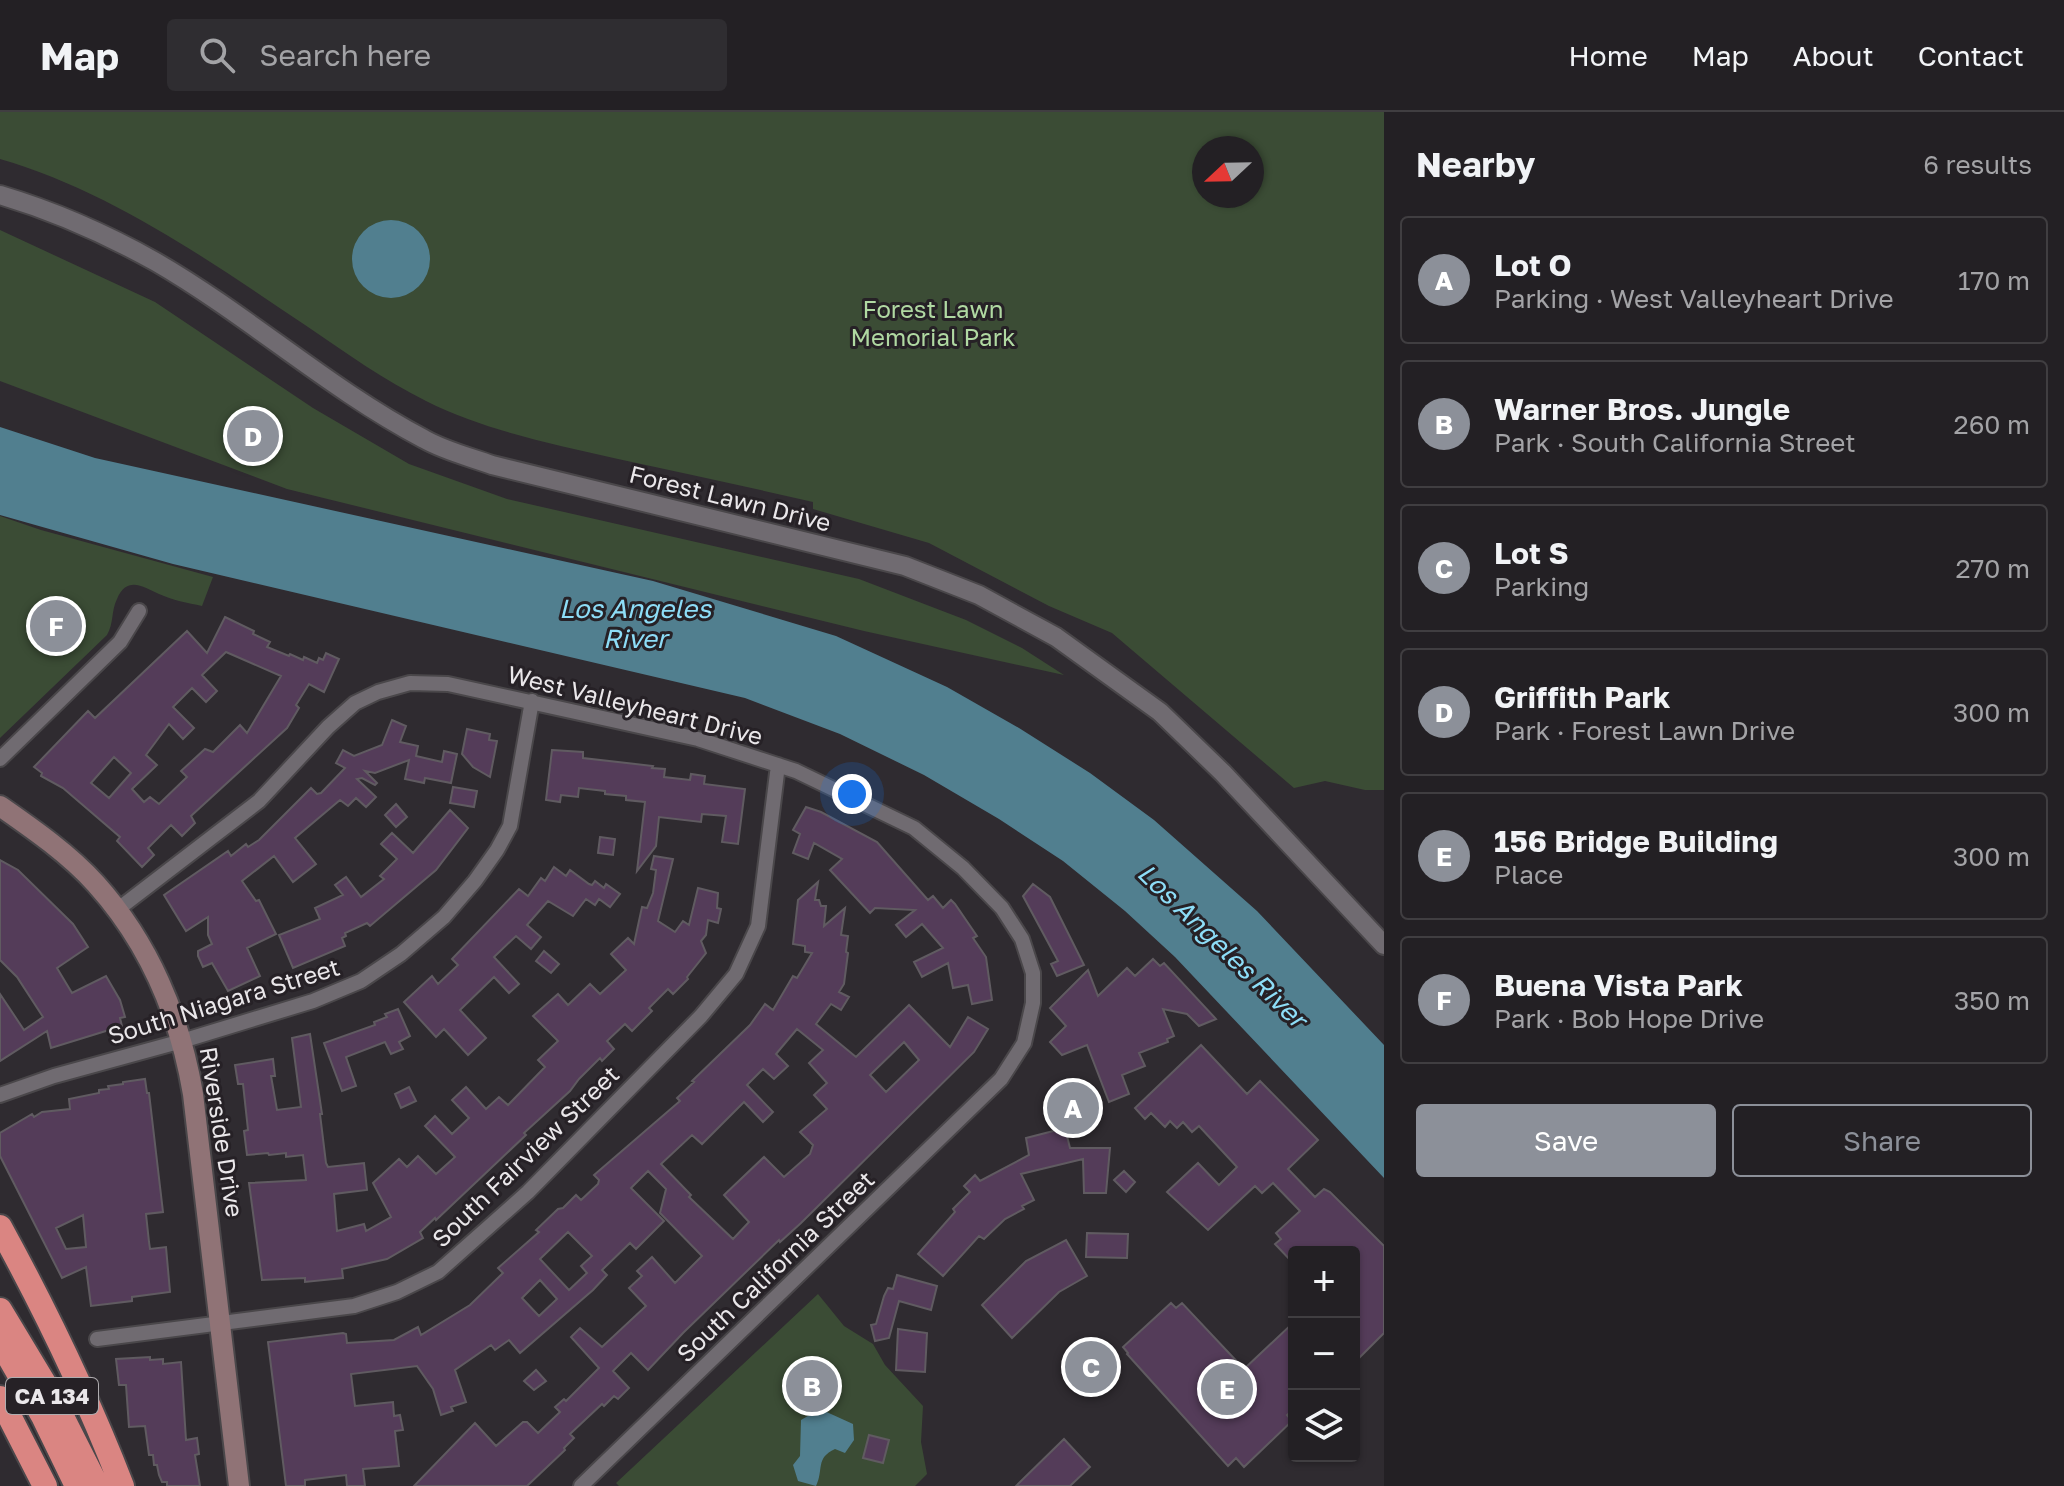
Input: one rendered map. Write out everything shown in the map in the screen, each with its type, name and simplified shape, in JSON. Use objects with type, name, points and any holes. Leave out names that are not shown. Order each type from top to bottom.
[{"type":"highway","points":[[0,1227],[46,1310],[122,1486]]},
{"type":"highway","name":"CA 134","points":[[0,1310],[50,1393],[97,1486]]},
{"type":"highway","points":[[0,1341],[43,1416],[77,1486]]},
{"type":"highway","points":[[0,1363],[63,1486]]},
{"type":"highway","name":"CA 134","points":[[0,1398],[45,1486]]},
{"type":"main road","name":"Riverside Drive","points":[[0,806],[85,873],[117,910],[145,952],[167,997],[182,1041],[193,1094],[239,1486]]},
{"type":"street","name":"Forest Lawn Drive","points":[[0,195],[34,205],[93,230],[157,263],[358,401],[427,441],[492,465],[905,566],[979,595],[1107,671],[1160,712],[1223,773],[1384,945]]},
{"type":"street","points":[[0,759],[120,642],[139,611]]},
{"type":"street","name":"West Valleyheart Drive","points":[[117,910],[259,801],[328,727],[355,703],[378,692],[410,683],[448,684],[698,739],[833,787],[914,828],[963,868],[1002,908],[1026,950],[1033,973],[1033,1003],[1024,1043],[1001,1079]]},
{"type":"street","name":"South Niagara Street","points":[[0,1095],[54,1076],[313,1001],[361,981],[401,954],[444,917],[475,881],[510,826],[532,701]]},
{"type":"street","name":"South Fairview Street","points":[[97,1339],[354,1306],[397,1292],[438,1272],[528,1192],[701,1016],[736,974],[758,926],[778,765]]},
{"type":"street","name":"South California Street","points":[[581,1486],[1001,1079]]},
{"type":"green space","name":"Forest Lawn Memorial Park","points":[[0,112],[1384,112],[1384,790],[1365,790],[1325,781],[1294,788],[1112,633],[1049,606],[929,543],[813,509],[813,502],[545,442],[496,429],[449,411],[380,375],[160,231],[42,173],[0,159]]},
{"type":"green space","points":[[0,230],[155,302],[313,408],[409,464],[507,499],[859,579],[966,620],[1022,648],[1064,675],[864,631],[287,489],[0,381]]},
{"type":"green space","points":[[0,516],[213,577],[202,606],[169,598],[142,586],[126,587],[115,604],[107,635],[0,738]]},
{"type":"green space","points":[[818,1294],[844,1326],[873,1344],[885,1365],[923,1406],[921,1442],[927,1474],[915,1486],[619,1486],[616,1483]]},
{"type":"water","points":[[391,220],[406,223],[423,237],[430,259],[427,274],[413,291],[391,298],[376,295],[359,281],[352,259],[355,244],[369,227]]},
{"type":"water","name":"Los Angeles River","points":[[0,427],[95,458],[653,581],[836,636],[947,687],[1090,773],[1154,820],[1257,911],[1384,1045],[1384,1178],[1175,957],[1125,911],[1063,861],[924,775],[840,734],[745,698],[173,564],[0,515]]},
{"type":"water","points":[[820,1409],[853,1424],[854,1440],[845,1453],[835,1449],[825,1456],[816,1486],[798,1481],[793,1465],[800,1456],[801,1420]]},
{"type":"building","points":[[225,617],[270,642],[267,647],[289,656],[303,660],[304,657],[317,663],[319,658],[323,660],[326,653],[339,659],[324,692],[309,684],[287,728],[191,816],[195,823],[182,836],[171,825],[148,848],[154,855],[142,867],[117,841],[120,837],[63,788],[41,776],[42,773],[34,767],[88,711],[95,718],[187,631],[207,653]],"holes":[[[226,652],[281,676],[247,733],[240,725],[213,752],[205,749],[181,771],[187,777],[159,804],[150,797],[144,802],[132,789],[157,765],[146,755],[169,724],[183,739],[194,728],[173,707],[192,688],[206,702],[217,691],[202,675]],[[114,757],[131,773],[109,798],[91,783]]]},
{"type":"building","points":[[392,720],[406,726],[400,742],[418,746],[416,756],[442,762],[444,751],[457,754],[451,783],[425,778],[424,783],[405,779],[409,760],[375,773],[365,771],[377,783],[357,779],[376,797],[366,807],[356,798],[348,806],[340,800],[295,838],[316,864],[293,882],[274,856],[242,881],[256,901],[259,900],[276,934],[247,948],[260,976],[228,991],[212,963],[203,967],[198,956],[198,951],[212,944],[208,935],[208,917],[186,931],[164,895],[228,851],[231,856],[246,844],[248,847],[259,840],[311,788],[317,794],[321,793],[345,768],[336,763],[343,750],[354,756],[382,745]]},
{"type":"building","points":[[467,729],[490,734],[489,740],[497,741],[490,777],[473,767],[462,754]]},
{"type":"building","points":[[552,750],[583,752],[583,758],[653,766],[665,769],[664,777],[690,780],[691,774],[705,776],[704,784],[745,789],[738,844],[722,842],[726,816],[702,814],[701,822],[659,817],[656,846],[637,871],[645,802],[626,800],[626,796],[605,794],[605,791],[579,788],[578,797],[561,795],[560,802],[546,800]]},
{"type":"building","points":[[453,787],[477,791],[474,807],[450,803]]},
{"type":"building","points":[[396,804],[407,817],[396,827],[385,815]]},
{"type":"building","points":[[806,807],[877,842],[928,900],[933,896],[943,908],[951,900],[955,904],[977,936],[973,938],[986,957],[992,1000],[972,1004],[968,985],[953,988],[948,963],[922,977],[914,962],[943,948],[922,924],[906,937],[896,925],[915,910],[875,908],[870,913],[830,870],[842,859],[814,843],[808,859],[793,853],[800,834],[793,830]]},
{"type":"building","points":[[450,810],[468,828],[436,870],[370,926],[367,923],[345,933],[346,936],[342,938],[345,946],[293,968],[279,935],[320,919],[315,908],[343,895],[335,885],[346,877],[361,897],[384,879],[380,876],[397,859],[381,844],[392,833],[413,853]]},
{"type":"building","points":[[600,837],[615,839],[613,855],[598,853]]},
{"type":"building","points":[[654,856],[673,859],[658,921],[675,932],[683,921],[689,925],[698,888],[718,893],[717,908],[721,909],[718,923],[708,920],[706,935],[701,941],[706,953],[688,979],[673,994],[668,989],[632,1031],[625,1024],[607,1041],[614,1049],[602,1061],[600,1058],[570,1091],[524,1133],[526,1135],[420,1232],[423,1238],[387,1259],[342,1269],[343,1278],[305,1282],[305,1278],[262,1280],[249,1183],[306,1180],[303,1155],[247,1155],[244,1131],[248,1130],[243,1084],[238,1084],[235,1065],[273,1059],[275,1076],[271,1076],[277,1110],[301,1107],[292,1038],[310,1034],[326,1163],[328,1167],[364,1163],[367,1190],[334,1194],[337,1231],[364,1224],[366,1231],[391,1217],[373,1183],[399,1159],[407,1167],[418,1156],[436,1174],[455,1157],[425,1126],[435,1116],[452,1134],[469,1118],[452,1100],[466,1087],[486,1109],[499,1097],[508,1105],[545,1067],[538,1060],[558,1041],[533,1016],[558,994],[568,1005],[590,984],[600,994],[626,970],[611,954],[628,938],[634,944],[642,907],[647,908],[653,893],[656,870],[651,869]]},
{"type":"building","points":[[0,860],[18,870],[73,924],[88,947],[57,968],[72,993],[106,976],[120,1000],[125,1017],[120,1018],[122,1026],[51,1048],[47,1031],[0,1061],[0,994],[24,1030],[43,1017],[17,977],[0,960]]},
{"type":"building","points":[[554,867],[566,876],[570,870],[592,885],[595,881],[604,888],[606,884],[620,894],[610,907],[599,899],[595,905],[586,899],[573,916],[548,901],[527,925],[541,937],[531,949],[516,936],[494,957],[519,984],[509,993],[494,977],[460,1010],[486,1038],[468,1055],[444,1029],[436,1037],[404,1002],[432,976],[438,984],[458,965],[452,959],[519,889],[528,896],[541,878],[545,881]]},
{"type":"building","points":[[818,882],[815,900],[826,906],[824,926],[845,908],[841,935],[848,936],[848,953],[844,984],[839,992],[849,997],[841,1010],[831,1004],[816,1024],[856,1057],[909,1005],[950,1047],[968,1017],[988,1029],[974,1052],[648,1370],[631,1353],[613,1371],[629,1388],[618,1399],[614,1396],[604,1406],[602,1404],[570,1434],[574,1438],[565,1450],[527,1486],[414,1486],[475,1423],[496,1446],[523,1422],[538,1433],[560,1412],[555,1407],[564,1399],[566,1401],[599,1368],[571,1337],[580,1328],[602,1347],[646,1306],[629,1288],[642,1276],[637,1271],[652,1257],[675,1283],[702,1256],[660,1213],[666,1189],[648,1171],[631,1188],[664,1221],[636,1249],[630,1243],[602,1270],[607,1275],[593,1290],[520,1353],[509,1340],[495,1350],[491,1345],[455,1370],[466,1402],[451,1407],[453,1411],[441,1415],[433,1389],[417,1366],[351,1374],[355,1406],[393,1402],[394,1416],[400,1415],[403,1430],[395,1431],[399,1466],[363,1469],[365,1486],[347,1486],[346,1475],[305,1480],[305,1486],[286,1486],[268,1342],[343,1333],[346,1334],[347,1343],[394,1340],[418,1327],[421,1335],[470,1305],[503,1273],[498,1268],[539,1232],[536,1230],[576,1195],[581,1200],[598,1184],[599,1180],[594,1175],[680,1101],[677,1098],[750,1025],[765,1004],[773,1010],[793,976],[797,978],[812,953],[805,952],[805,946],[793,944],[798,900]],"holes":[[[797,1029],[823,1050],[809,1063],[827,1083],[814,1095],[827,1109],[800,1132],[813,1145],[810,1154],[784,1177],[764,1157],[724,1195],[749,1222],[733,1239],[689,1197],[691,1195],[661,1164],[692,1135],[702,1144],[744,1102],[763,1122],[773,1112],[747,1085],[763,1069],[774,1079],[788,1066],[776,1054]],[[904,1042],[919,1060],[886,1092],[870,1075]],[[568,1232],[592,1256],[581,1266],[587,1273],[569,1290],[540,1259]],[[540,1280],[557,1299],[539,1316],[522,1298]]]},
{"type":"building","points":[[1033,884],[1050,897],[1084,965],[1057,976],[1051,964],[1058,961],[1023,896]]},
{"type":"building","points":[[544,951],[559,964],[551,973],[536,961]]},
{"type":"building","points":[[1153,959],[1160,966],[1164,963],[1216,1019],[1199,1026],[1187,1014],[1163,1009],[1174,1036],[1167,1039],[1168,1042],[1139,1053],[1145,1066],[1122,1075],[1129,1094],[1109,1102],[1087,1045],[1062,1055],[1050,1042],[1066,1026],[1050,1008],[1088,970],[1098,996],[1127,968],[1135,976]]},
{"type":"building","points":[[398,1009],[410,1036],[399,1042],[403,1049],[391,1054],[385,1042],[346,1057],[356,1086],[342,1091],[324,1043],[375,1025],[374,1022],[387,1017],[385,1014]]},
{"type":"building","points":[[1201,1045],[1247,1094],[1260,1081],[1318,1140],[1288,1169],[1315,1197],[1324,1189],[1330,1192],[1384,1246],[1384,1333],[1360,1357],[1360,1246],[1288,1246],[1288,1258],[1275,1244],[1281,1239],[1276,1233],[1300,1211],[1273,1183],[1262,1193],[1255,1186],[1208,1230],[1167,1192],[1198,1163],[1219,1185],[1237,1167],[1199,1126],[1192,1132],[1183,1122],[1177,1128],[1170,1121],[1165,1127],[1151,1113],[1145,1119],[1135,1108]]},
{"type":"building","points":[[145,1079],[149,1093],[163,1212],[146,1214],[150,1249],[166,1247],[170,1292],[91,1306],[86,1267],[62,1278],[0,1156],[0,1133],[32,1114],[34,1117],[42,1112],[70,1109],[69,1099],[99,1093],[99,1090]],"holes":[[[83,1215],[86,1247],[66,1249],[56,1228]]]},
{"type":"building","points":[[409,1087],[416,1101],[401,1108],[395,1094]]},
{"type":"building","points":[[1065,1128],[1070,1148],[1110,1148],[1106,1193],[1084,1193],[1083,1159],[1021,1174],[1034,1200],[1005,1219],[984,1239],[979,1236],[943,1276],[918,1254],[970,1192],[964,1186],[975,1175],[980,1181],[1029,1155],[1026,1138]]},
{"type":"building","points":[[1124,1171],[1135,1182],[1126,1192],[1114,1180]]},
{"type":"building","points":[[1087,1233],[1128,1234],[1127,1258],[1086,1257]]},
{"type":"building","points":[[1066,1240],[1087,1276],[1059,1292],[1012,1338],[982,1305],[1026,1261]]},
{"type":"building","points":[[897,1275],[937,1286],[931,1310],[899,1301],[889,1338],[875,1341],[871,1325],[876,1324],[884,1296],[888,1288],[893,1289]]},
{"type":"building","points":[[1171,1303],[1176,1308],[1182,1303],[1244,1369],[1288,1328],[1288,1425],[1244,1467],[1236,1458],[1228,1466],[1123,1347]]},
{"type":"building","points":[[898,1329],[927,1333],[925,1372],[896,1370]]},
{"type":"building","points":[[150,1357],[150,1360],[163,1359],[163,1364],[181,1362],[186,1440],[197,1438],[199,1454],[195,1455],[200,1486],[167,1486],[167,1482],[162,1482],[153,1455],[149,1455],[145,1426],[129,1427],[126,1385],[119,1385],[116,1359]]},
{"type":"building","points":[[536,1370],[546,1381],[534,1390],[524,1381]]},
{"type":"building","points":[[869,1435],[889,1440],[883,1463],[863,1458]]},
{"type":"building","points":[[1064,1439],[1090,1467],[1070,1486],[1016,1486]]},
{"type":"place","name":"Griffith Park","points":[[253,436]]},
{"type":"place","name":"Buena Vista Park","points":[[56,626]]},
{"type":"place","name":"Lot O","points":[[1073,1108]]},
{"type":"place","name":"Lot S","points":[[1091,1367]]},
{"type":"place","name":"Warner Bros. Jungle","points":[[812,1386]]},
{"type":"place","name":"156 Bridge Building","points":[[1227,1389]]}]
